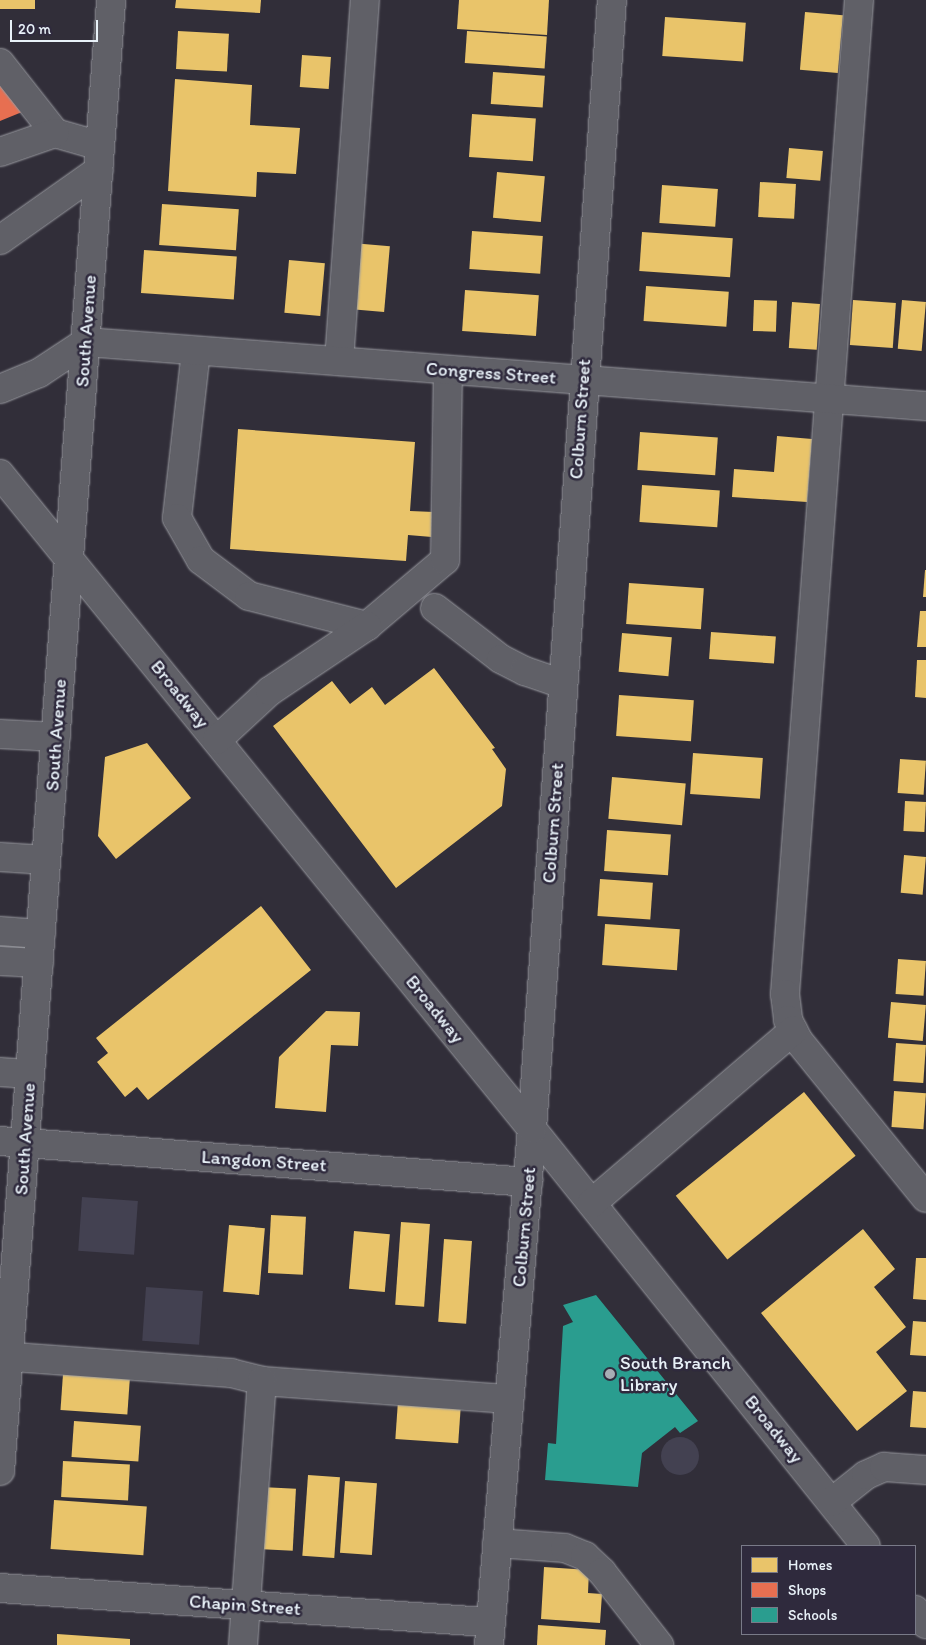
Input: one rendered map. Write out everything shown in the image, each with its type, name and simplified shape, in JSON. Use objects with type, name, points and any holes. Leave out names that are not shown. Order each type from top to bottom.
[{"type":"street","name":"South Avenue","points":[[0,1471],[12,1142],[30,1074],[111,0]]},
{"type":"street","points":[[339,361],[365,0]]},
{"type":"street","name":"Colburn Street","points":[[490,1633],[532,1129],[583,380],[612,0]]},
{"type":"street","points":[[859,0],[784,994],[788,1020],[793,1031],[926,1198]]},
{"type":"street","points":[[0,63],[55,133],[99,158],[0,240]]},
{"type":"street","points":[[0,152],[55,133]]},
{"type":"street","points":[[0,389],[39,373],[86,342]]},
{"type":"street","name":"Congress Street","points":[[86,342],[926,406]]},
{"type":"street","points":[[196,351],[177,518],[201,560],[249,596],[367,626]]},
{"type":"street","points":[[217,740],[270,691],[367,626],[446,560],[448,370]]},
{"type":"street","name":"Broadway","points":[[0,474],[592,1203],[865,1545]]},
{"type":"street","points":[[435,608],[501,659],[525,671],[562,684]]},
{"type":"street","points":[[0,734],[56,737]]},
{"type":"street","points":[[0,856],[46,860]]},
{"type":"street","points":[[0,931],[41,934]]},
{"type":"street","points":[[0,960],[39,963]]},
{"type":"street","points":[[592,1203],[793,1031]]},
{"type":"street","points":[[0,1072],[30,1074]]},
{"type":"street","name":"Langdon Street","points":[[12,1142],[528,1182]]},
{"type":"street","points":[[4,1356],[231,1373],[262,1381],[510,1399]]},
{"type":"street","points":[[243,1645],[262,1381]]},
{"type":"street","points":[[832,1502],[866,1475],[884,1467],[926,1470]]},
{"type":"street","points":[[498,1543],[565,1548],[585,1556],[602,1572],[660,1645]]},
{"type":"street","name":"Chapin Street","points":[[0,1588],[246,1605],[490,1633]]},
{"type":"street","points":[[916,1611],[926,1624]]},
{"type":"shaded area","points":[[82,1197],[138,1201],[134,1255],[78,1251]]},
{"type":"shaded area","points":[[146,1287],[203,1291],[199,1345],[142,1341]]},
{"type":"shaded area","points":[[680,1437],[694,1442],[699,1456],[694,1470],[680,1475],[666,1470],[661,1456],[666,1442]]},
{"type":"building: Homes","points":[[0,0],[35,0],[35,9],[0,9]]},
{"type":"building: Homes","points":[[176,0],[261,0],[260,13],[175,8]]},
{"type":"building: Homes","points":[[459,0],[549,0],[547,35],[457,29]]},
{"type":"building: Homes","points":[[805,12],[843,15],[838,73],[800,70]]},
{"type":"building: Homes","points":[[665,17],[746,23],[743,62],[662,56]]},
{"type":"building: Homes","points":[[178,31],[229,34],[227,72],[176,69]]},
{"type":"building: Homes","points":[[467,31],[547,37],[545,69],[465,63]]},
{"type":"building: Homes","points":[[302,55],[331,57],[329,89],[300,87]]},
{"type":"building: Homes","points":[[493,72],[545,76],[543,108],[491,104]]},
{"type":"building: Homes","points":[[175,79],[252,85],[250,125],[300,128],[296,174],[257,172],[256,197],[168,191]]},
{"type":"building: Homes","points":[[472,114],[536,118],[533,161],[469,157]]},
{"type":"building: Homes","points":[[789,148],[823,151],[820,181],[786,178]]},
{"type":"building: Homes","points":[[497,172],[545,176],[541,222],[493,218]]},
{"type":"building: Homes","points":[[760,182],[796,184],[794,219],[758,217]]},
{"type":"building: Homes","points":[[662,185],[718,189],[715,227],[659,223]]},
{"type":"building: Homes","points":[[162,204],[239,209],[236,250],[159,245]]},
{"type":"building: Homes","points":[[472,231],[543,236],[540,274],[469,269]]},
{"type":"building: Homes","points":[[642,232],[733,238],[730,277],[639,271]]},
{"type":"building: Homes","points":[[352,243],[390,246],[384,312],[346,309]]},
{"type":"building: Homes","points":[[144,250],[237,256],[234,299],[141,293]]},
{"type":"building: Homes","points":[[289,260],[325,263],[320,316],[284,313]]},
{"type":"building: Homes","points":[[646,286],[729,292],[726,327],[644,321]]},
{"type":"building: Homes","points":[[465,290],[539,295],[536,336],[462,331]]},
{"type":"building: Homes","points":[[754,300],[777,301],[776,332],[753,331]]},
{"type":"building: Homes","points":[[853,300],[896,303],[893,348],[850,345]]},
{"type":"building: Homes","points":[[902,300],[926,302],[922,351],[898,349]]},
{"type":"building: Homes","points":[[792,302],[820,304],[817,350],[789,348]]},
{"type":"building: Homes","points":[[238,429],[415,442],[410,511],[434,512],[432,537],[408,535],[406,561],[230,549]]},
{"type":"building: Homes","points":[[640,432],[718,437],[715,475],[637,470]]},
{"type":"building: Homes","points":[[777,436],[812,439],[807,502],[732,497],[734,469],[774,472]]},
{"type":"building: Homes","points":[[642,485],[720,490],[717,527],[639,522]]},
{"type":"building: Homes","points":[[925,570],[926,597],[923,597]]},
{"type":"building: Homes","points":[[629,583],[704,588],[701,629],[626,624]]},
{"type":"building: Homes","points":[[920,611],[926,611],[926,647],[917,647]]},
{"type":"building: Homes","points":[[711,632],[776,637],[774,663],[709,659]]},
{"type":"building: Homes","points":[[622,633],[672,637],[668,676],[619,672]]},
{"type":"building: Homes","points":[[917,660],[926,660],[926,698],[915,697]]},
{"type":"building: Homes","points":[[434,668],[495,748],[492,749],[506,769],[502,806],[396,888],[273,726],[332,681],[350,704],[372,687],[385,705]]},
{"type":"building: Homes","points":[[619,695],[694,700],[691,741],[616,736]]},
{"type":"building: Homes","points":[[147,743],[191,798],[116,859],[98,836],[105,757]]},
{"type":"building: Homes","points":[[693,753],[763,758],[760,799],[690,794]]},
{"type":"building: Homes","points":[[900,759],[926,761],[924,795],[898,793]]},
{"type":"building: Homes","points":[[612,777],[686,783],[682,825],[608,819]]},
{"type":"building: Homes","points":[[905,801],[926,802],[924,832],[903,831]]},
{"type":"building: Homes","points":[[607,830],[671,834],[668,875],[604,871]]},
{"type":"building: Homes","points":[[904,855],[926,857],[923,895],[901,893]]},
{"type":"building: Homes","points":[[600,879],[653,883],[650,920],[597,916]]},
{"type":"building: Homes","points":[[261,906],[311,970],[148,1100],[137,1087],[125,1097],[97,1062],[108,1053],[96,1038]]},
{"type":"building: Homes","points":[[605,924],[680,929],[677,970],[602,965]]},
{"type":"building: Homes","points":[[898,959],[926,961],[923,996],[896,994]]},
{"type":"building: Homes","points":[[891,1002],[926,1005],[923,1041],[888,1038]]},
{"type":"building: Homes","points":[[326,1011],[360,1012],[358,1046],[331,1045],[326,1112],[275,1108],[279,1057]]},
{"type":"building: Homes","points":[[896,1043],[926,1045],[923,1083],[893,1081]]},
{"type":"building: Homes","points":[[894,1091],[926,1093],[923,1129],[891,1127]]},
{"type":"building: Homes","points":[[804,1092],[856,1156],[727,1260],[676,1196]]},
{"type":"building: Homes","points":[[271,1215],[306,1217],[303,1275],[268,1273]]},
{"type":"building: Homes","points":[[401,1222],[430,1224],[424,1307],[395,1305]]},
{"type":"building: Homes","points":[[229,1225],[265,1228],[259,1295],[223,1292]]},
{"type":"building: Homes","points":[[863,1229],[895,1269],[874,1287],[906,1327],[876,1352],[907,1391],[857,1431],[761,1313]]},
{"type":"building: Homes","points":[[354,1231],[390,1234],[385,1292],[349,1289]]},
{"type":"building: Homes","points":[[444,1239],[472,1241],[466,1324],[438,1322]]},
{"type":"building: Homes","points":[[916,1258],[926,1258],[926,1300],[913,1299]]},
{"type":"building: Homes","points":[[913,1321],[926,1322],[926,1356],[910,1355]]},
{"type":"building: Homes","points":[[63,1374],[130,1379],[127,1415],[60,1410]]},
{"type":"building: Homes","points":[[913,1391],[926,1392],[926,1428],[910,1427]]},
{"type":"building: Homes","points":[[398,1401],[461,1405],[458,1443],[395,1439]]},
{"type":"building: Homes","points":[[74,1421],[141,1426],[138,1462],[71,1457]]},
{"type":"building: Homes","points":[[63,1461],[130,1465],[128,1500],[61,1497]]},
{"type":"building: Homes","points":[[308,1475],[340,1477],[334,1558],[302,1556]]},
{"type":"building: Homes","points":[[345,1481],[377,1483],[372,1555],[340,1553]]},
{"type":"building: Homes","points":[[261,1487],[296,1489],[293,1551],[258,1549]]},
{"type":"building: Homes","points":[[54,1500],[147,1506],[143,1555],[51,1549]]},
{"type":"building: Homes","points":[[544,1567],[589,1570],[588,1593],[602,1594],[600,1623],[541,1619]]},
{"type":"building: Homes","points":[[538,1625],[606,1630],[605,1645],[537,1645]]},
{"type":"building: Homes","points":[[57,1634],[130,1639],[130,1645],[57,1645]]},
{"type":"building: Shops","points":[[0,83],[22,112],[0,121]]},
{"type":"building: Schools","name":"South Branch Library","points":[[596,1295],[698,1421],[680,1433],[675,1427],[642,1453],[638,1487],[545,1480],[548,1443],[556,1444],[563,1326],[573,1322],[563,1305]]},
{"type":"place","name":"South Branch Library","points":[[610,1374]]}]
